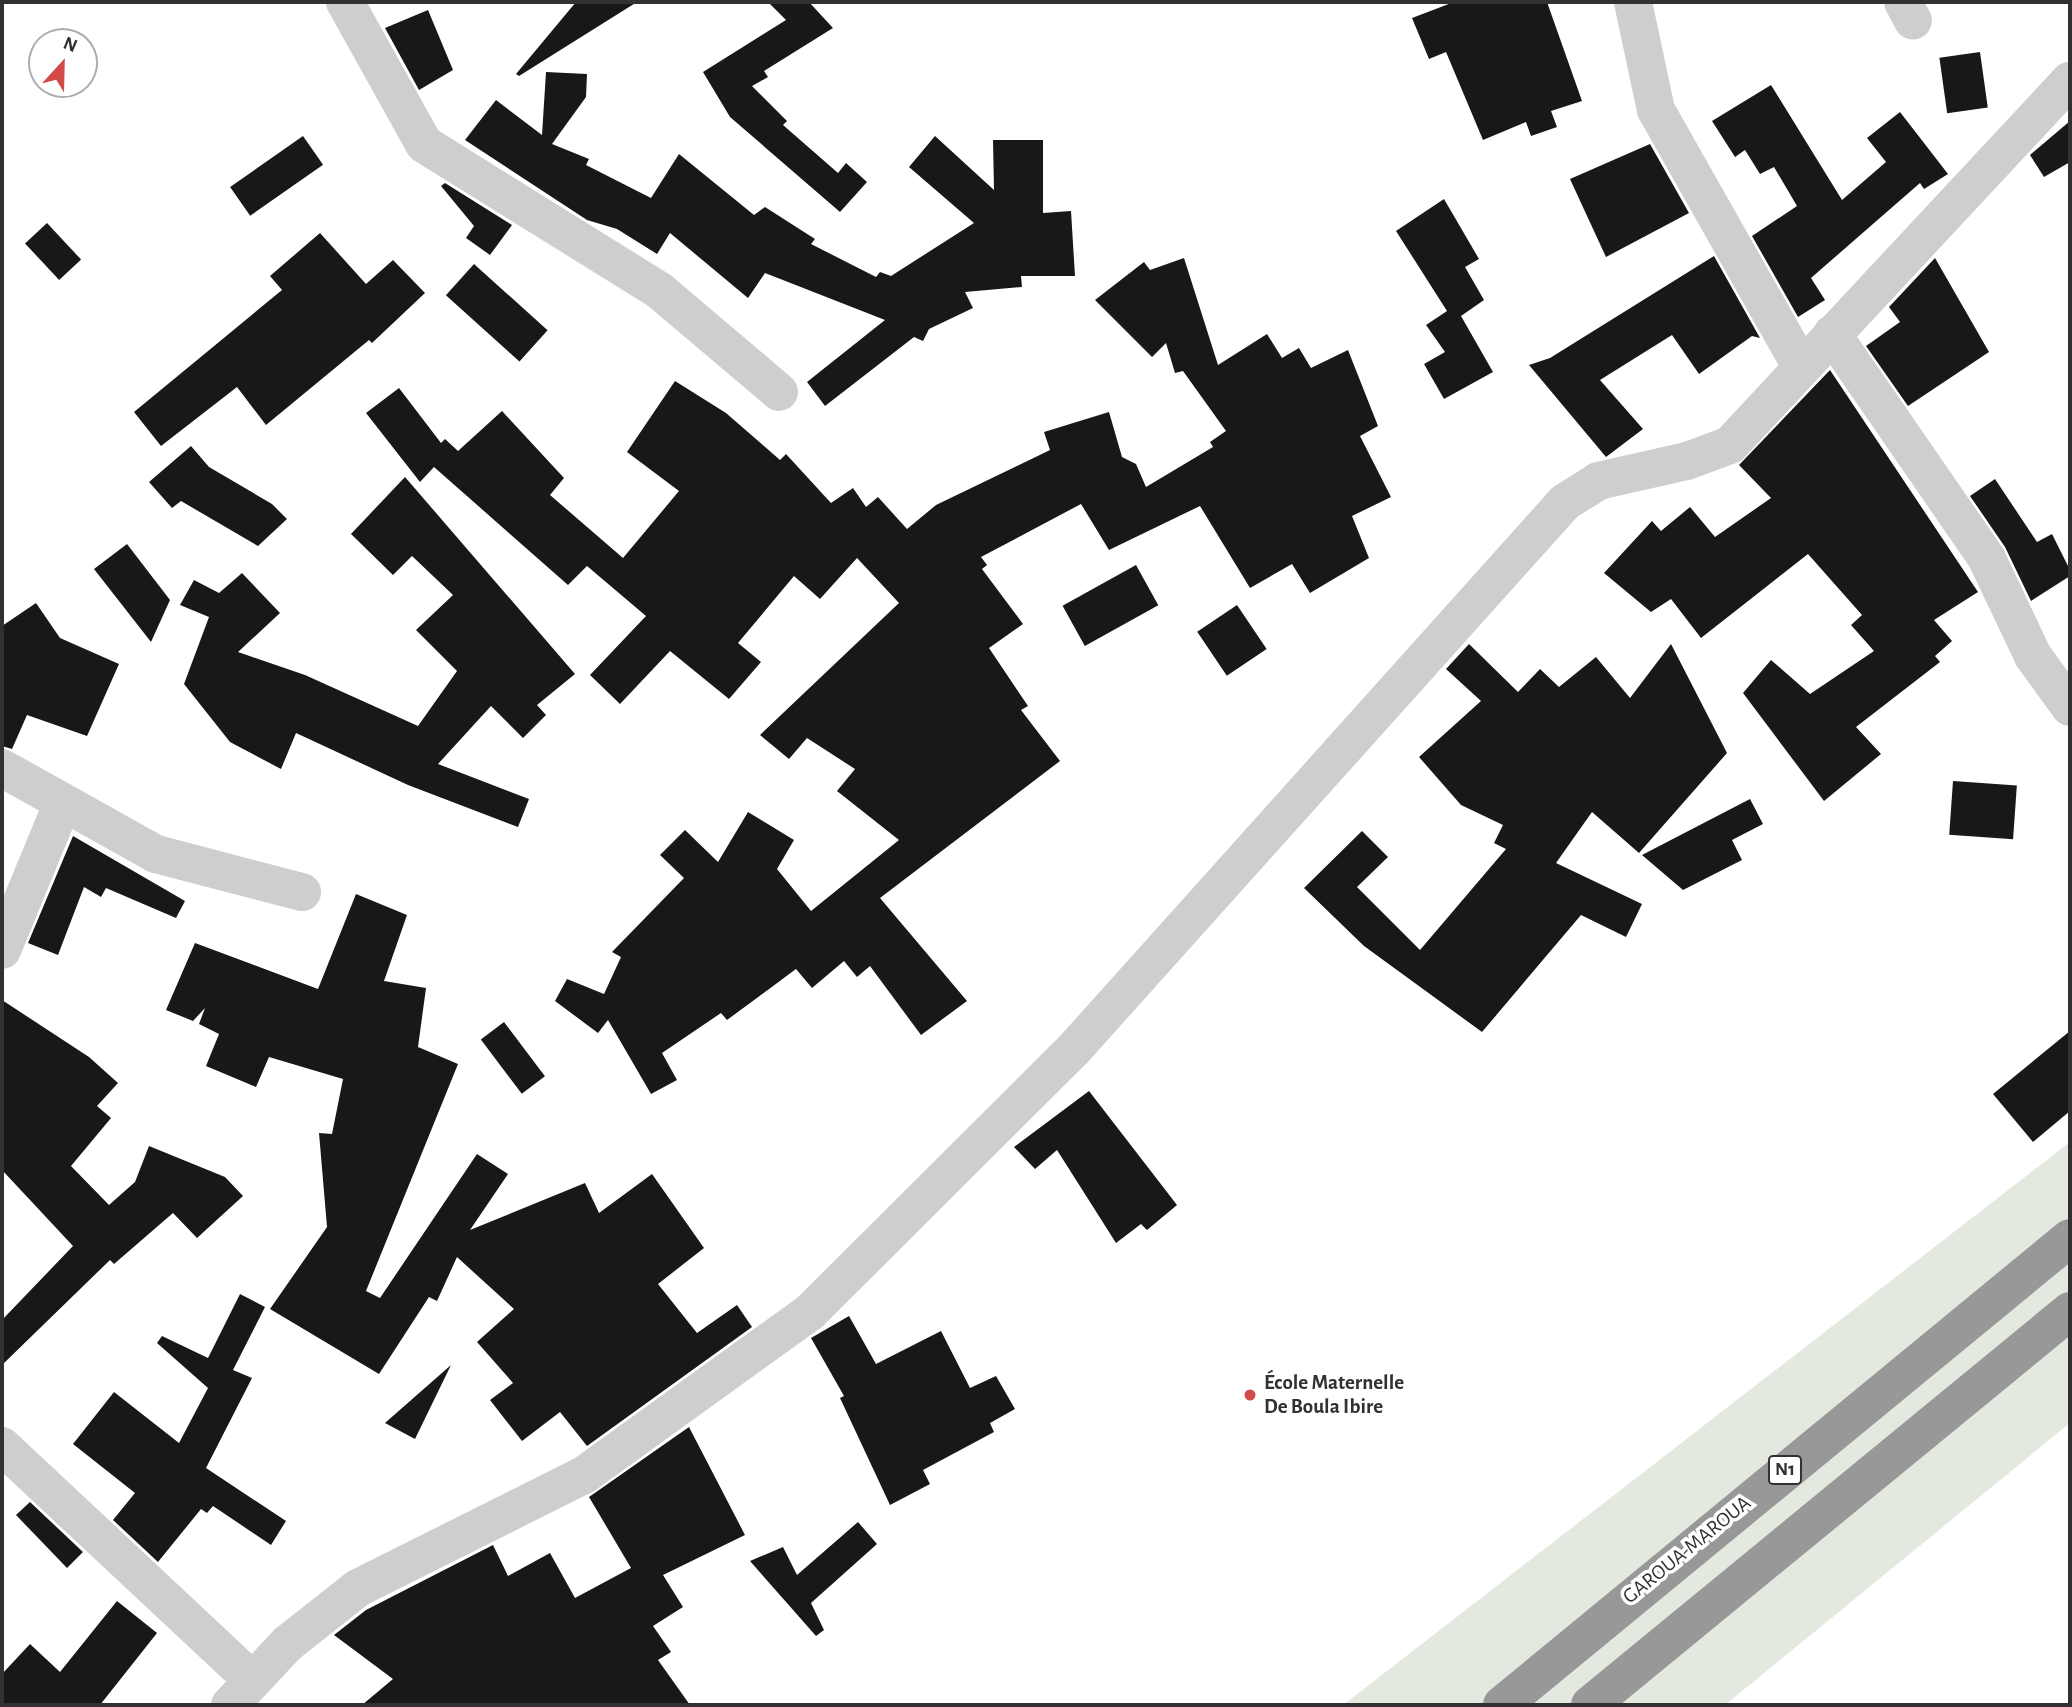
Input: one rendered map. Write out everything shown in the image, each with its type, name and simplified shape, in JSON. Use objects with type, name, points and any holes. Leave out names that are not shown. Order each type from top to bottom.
[{"type":"highway","name":"GAROUA-MAROUA","points":[[1502,1705],[2070,1238]]},
{"type":"highway","points":[[1590,1705],[2070,1311]]},
{"type":"street","points":[[345,2],[424,144],[660,291],[779,392]]},
{"type":"street","points":[[1633,2],[1656,110],[1801,366]]},
{"type":"street","points":[[2,1446],[241,1693],[286,1644],[358,1588],[584,1475],[810,1312],[1074,1049],[1565,502],[1598,481],[1686,461],[1730,445],[2070,81]]},
{"type":"street","points":[[1832,334],[1987,559],[2033,656],[2070,707]]},
{"type":"street","points":[[2,768],[156,854],[302,892]]},
{"type":"street","points":[[2,950],[63,802]]},
{"type":"shaded area","points":[[2070,1142],[2070,1423],[1725,1705],[1343,1705]]},
{"type":"building","points":[[576,2],[637,2],[519,76],[516,74]]},
{"type":"building","points":[[768,2],[809,2],[833,28],[764,71],[768,77],[752,86],[787,121],[783,125],[838,173],[846,163],[867,182],[840,212],[730,117],[703,72],[786,20]]},
{"type":"building","points":[[1454,2],[1547,2],[1582,101],[1551,111],[1557,127],[1531,136],[1526,122],[1483,140],[1446,52],[1429,59],[1412,18]]},
{"type":"building","points":[[428,10],[453,70],[419,90],[385,28]]},
{"type":"building","points":[[1980,52],[1988,107],[1947,113],[1939,58]]},
{"type":"building","points":[[546,72],[587,74],[586,97],[552,144],[589,159],[586,165],[651,198],[679,154],[754,215],[765,207],[815,239],[811,244],[876,277],[880,272],[891,276],[974,223],[909,167],[935,136],[994,190],[993,140],[1043,140],[1043,213],[1071,211],[1075,276],[1021,276],[1022,287],[965,292],[973,308],[929,329],[923,341],[914,337],[825,406],[807,382],[885,320],[765,273],[748,298],[670,233],[657,254],[617,229],[587,220],[465,140],[496,100],[542,135]]},
{"type":"building","points":[[1771,85],[1842,200],[1886,162],[1867,138],[1900,112],[1948,174],[1924,189],[1920,183],[1811,278],[1825,300],[1798,317],[1752,236],[1797,206],[1774,167],[1760,174],[1745,150],[1735,157],[1712,121]]},
{"type":"building","points":[[2070,121],[2070,162],[2044,177],[2030,155]]},
{"type":"building","points":[[303,136],[323,165],[250,216],[230,187]]},
{"type":"building","points":[[1650,144],[1689,213],[1606,257],[1570,179]]},
{"type":"building","points":[[445,183],[512,225],[490,255],[466,238],[474,226],[441,186]]},
{"type":"building","points":[[1444,199],[1479,259],[1465,267],[1484,300],[1461,316],[1493,372],[1444,399],[1424,364],[1445,352],[1426,325],[1447,311],[1396,231]]},
{"type":"building","points":[[47,223],[81,260],[59,280],[25,243]]},
{"type":"building","points":[[320,233],[366,284],[393,260],[425,293],[372,343],[369,340],[266,425],[237,387],[161,446],[134,412],[282,290],[270,276]]},
{"type":"building","points":[[1714,256],[1760,338],[1752,336],[1699,374],[1672,335],[1600,380],[1643,429],[1606,457],[1529,365],[1550,358]]},
{"type":"building","points":[[1184,258],[1218,365],[1267,334],[1282,358],[1299,348],[1311,368],[1348,350],[1378,426],[1360,436],[1391,497],[1352,516],[1369,558],[1310,593],[1292,564],[1250,588],[1200,506],[1109,550],[1081,504],[981,557],[987,565],[982,569],[1023,624],[989,648],[1028,706],[1021,710],[1060,761],[880,898],[967,1001],[921,1035],[870,966],[857,977],[844,961],[812,988],[796,969],[727,1020],[721,1013],[662,1053],[677,1080],[651,1094],[608,1020],[598,1033],[555,1001],[567,979],[604,994],[621,957],[612,952],[684,878],[660,855],[685,830],[718,862],[748,812],[794,840],[777,869],[811,911],[899,840],[837,791],[855,769],[807,738],[789,759],[760,735],[899,603],[857,558],[820,599],[794,576],[738,643],[761,662],[729,699],[670,651],[620,704],[590,675],[646,616],[587,566],[568,585],[434,467],[420,482],[366,413],[399,388],[441,443],[445,439],[458,451],[502,411],[564,478],[550,495],[623,558],[679,491],[627,452],[675,381],[726,413],[780,460],[786,454],[831,503],[853,488],[866,507],[878,497],[907,529],[936,505],[1050,450],[1044,432],[1109,412],[1122,457],[1136,464],[1146,487],[1213,447],[1210,442],[1226,431],[1183,371],[1175,373],[1166,343],[1152,357],[1095,300],[1144,262],[1150,270]]},
{"type":"building","points":[[1935,258],[1989,352],[1908,406],[1866,346],[1900,322],[1889,307]]},
{"type":"building","points":[[474,264],[548,330],[519,361],[446,295]]},
{"type":"building","points":[[1830,370],[1978,592],[1934,620],[1952,641],[1935,656],[1940,662],[1856,727],[1881,754],[1824,801],[1743,693],[1771,660],[1810,694],[1874,651],[1851,625],[1862,615],[1808,554],[1701,638],[1671,599],[1651,612],[1604,573],[1652,521],[1661,531],[1690,507],[1715,537],[1771,498],[1739,465]]},
{"type":"building","points":[[191,446],[209,467],[272,504],[287,519],[258,546],[181,501],[172,508],[149,482]]},
{"type":"building","points":[[405,477],[575,674],[537,705],[546,715],[523,738],[491,706],[438,764],[529,799],[518,827],[408,785],[296,733],[281,769],[230,742],[184,684],[209,617],[180,605],[194,580],[219,593],[242,573],[280,613],[238,652],[305,675],[418,726],[457,671],[416,630],[453,595],[412,556],[393,575],[351,534]]},
{"type":"building","points":[[1995,479],[2037,542],[2052,534],[2070,570],[2070,576],[2031,601],[2005,547],[1970,496]]},
{"type":"building","points":[[127,544],[170,600],[151,642],[94,569]]},
{"type":"building","points":[[1136,565],[1158,605],[1085,646],[1063,606]]},
{"type":"building","points":[[36,603],[60,638],[119,664],[87,736],[27,715],[12,749],[2,746],[2,626]]},
{"type":"building","points":[[1237,605],[1267,649],[1227,676],[1197,632]]},
{"type":"building","points":[[1469,644],[1518,692],[1540,669],[1559,687],[1596,657],[1630,698],[1671,644],[1727,753],[1639,853],[1592,812],[1556,863],[1642,904],[1626,937],[1581,915],[1482,1032],[1364,946],[1304,888],[1362,831],[1388,857],[1357,887],[1420,950],[1506,849],[1494,843],[1503,825],[1461,805],[1419,757],[1481,701],[1446,669]]},
{"type":"building","points":[[1953,781],[2017,785],[2013,839],[1949,835]]},
{"type":"building","points":[[1750,799],[1763,824],[1732,840],[1742,860],[1683,890],[1642,855]]},
{"type":"building","points":[[73,836],[185,901],[176,918],[106,888],[101,897],[84,887],[58,955],[28,943]]},
{"type":"building","points":[[356,894],[407,915],[384,981],[426,988],[418,1047],[458,1064],[366,1291],[380,1298],[477,1154],[508,1174],[470,1230],[585,1183],[599,1213],[652,1174],[704,1248],[658,1284],[697,1333],[737,1305],[752,1327],[587,1446],[560,1412],[522,1441],[490,1400],[513,1383],[477,1342],[514,1309],[457,1257],[437,1301],[429,1297],[379,1374],[270,1309],[327,1227],[319,1133],[332,1134],[343,1079],[269,1057],[256,1087],[206,1066],[219,1034],[199,1024],[205,1008],[193,1021],[166,1010],[195,943],[318,989]]},
{"type":"building","points":[[2,1000],[89,1057],[118,1083],[97,1106],[111,1118],[71,1166],[109,1205],[135,1182],[149,1146],[225,1177],[243,1196],[197,1238],[173,1213],[114,1264],[110,1260],[2,1365],[2,1320],[73,1246],[2,1170]]},
{"type":"building","points":[[504,1022],[545,1076],[522,1094],[481,1039]]},
{"type":"building","points":[[2070,1031],[2070,1111],[2033,1142],[1993,1094]]},
{"type":"building","points":[[1089,1091],[1177,1205],[1147,1230],[1141,1224],[1116,1243],[1057,1150],[1035,1169],[1014,1147]]},
{"type":"building","points":[[240,1294],[265,1307],[233,1370],[252,1378],[206,1468],[286,1521],[271,1545],[213,1506],[207,1513],[201,1509],[158,1562],[113,1520],[135,1493],[73,1444],[114,1392],[179,1443],[208,1388],[157,1343],[162,1336],[208,1358]]},
{"type":"building","points":[[849,1316],[876,1364],[941,1331],[970,1388],[996,1376],[1015,1409],[990,1423],[994,1432],[923,1470],[930,1484],[890,1505],[840,1398],[844,1396],[811,1338]]},
{"type":"building","points":[[451,1365],[415,1439],[385,1423]]},
{"type":"building","points":[[689,1427],[745,1535],[663,1575],[683,1607],[653,1626],[671,1652],[658,1660],[690,1705],[362,1705],[393,1679],[334,1635],[366,1610],[493,1545],[508,1576],[550,1553],[575,1598],[631,1568],[589,1497]]},
{"type":"building","points":[[30,1502],[83,1552],[67,1568],[16,1515]]},
{"type":"building","points":[[858,1522],[877,1544],[811,1603],[824,1630],[816,1636],[750,1561],[783,1547],[797,1575]]},
{"type":"building","points":[[117,1601],[157,1633],[100,1705],[2,1705],[2,1674],[30,1644],[60,1672]]},
{"type":"place","name":"École Maternelle De Boula Ibire","points":[[1250,1395]]}]
